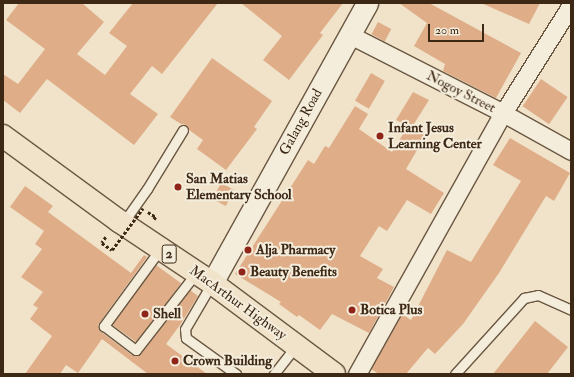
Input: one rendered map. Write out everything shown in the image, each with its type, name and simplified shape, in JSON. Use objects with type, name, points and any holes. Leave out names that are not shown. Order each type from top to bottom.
[{"type":"highway","name":"MacArthur Highway","points":[[3,136],[123,223],[204,278],[297,345],[330,373]]},
{"type":"street","name":"Galang Road","points":[[204,278],[350,35],[367,3]]},
{"type":"street","points":[[357,374],[503,113],[571,5]]},
{"type":"street","name":"Nogoy Street","points":[[350,35],[503,113],[571,151]]},
{"type":"lane","points":[[123,223],[147,189],[183,130]]},
{"type":"lane","points":[[161,248],[104,326],[136,350],[204,278]]},
{"type":"lane","points":[[204,278],[185,329],[186,338],[236,374]]},
{"type":"lane","points":[[455,374],[524,298],[538,295],[571,310]]},
{"type":"lane","points":[[274,374],[297,345]]},
{"type":"path","points":[[102,243],[112,250],[143,208]]},
{"type":"building","points":[[19,3],[82,3],[104,22],[77,54],[105,75],[127,46],[109,33],[133,3],[218,3],[162,74],[152,66],[130,94],[158,114],[134,145],[47,79],[20,113],[3,100],[3,74],[18,84],[45,49],[6,20]]},
{"type":"building","points":[[241,3],[343,3],[320,33],[323,35],[289,80],[263,60],[282,36]]},
{"type":"building","points":[[399,3],[429,3],[521,53],[496,98],[443,71],[445,64],[414,46],[427,23]]},
{"type":"building","points":[[481,3],[540,3],[529,24]]},
{"type":"building","points":[[378,22],[391,29],[385,41],[371,34]]},
{"type":"building","points":[[212,58],[272,101],[254,127],[257,129],[226,170],[197,149],[203,140],[189,130],[186,125],[181,124],[170,117]]},
{"type":"building","points":[[371,73],[385,81],[369,109],[355,101]]},
{"type":"building","points":[[541,79],[568,97],[549,124],[523,106]]},
{"type":"building","points":[[413,92],[429,100],[412,127],[426,135],[406,169],[444,193],[431,214],[407,200],[387,231],[379,226],[360,256],[383,269],[377,278],[394,287],[369,333],[332,314],[320,330],[299,315],[297,317],[279,304],[281,302],[235,274],[308,160],[314,164],[325,146],[329,148],[355,106],[368,114],[359,129],[392,152],[408,126],[396,120]]},
{"type":"building","points":[[510,138],[570,173],[554,201],[546,196],[499,273],[463,324],[435,354],[428,348],[406,374],[379,374],[371,369],[402,314],[411,320],[447,250],[471,262],[521,181],[493,165]]},
{"type":"building","points":[[221,183],[234,190],[226,206],[213,199]]},
{"type":"building","points":[[25,186],[53,206],[48,212],[131,273],[144,255],[147,257],[98,325],[100,331],[132,355],[138,356],[141,354],[190,290],[198,296],[166,344],[207,374],[148,374],[102,339],[78,373],[66,365],[60,374],[25,374],[52,336],[30,319],[38,308],[33,305],[43,292],[21,277],[42,249],[35,244],[44,231],[10,207]]},
{"type":"building","points":[[156,265],[181,283],[138,343],[113,325]]},
{"type":"building","points":[[535,321],[568,347],[547,374],[493,374]]},
{"type":"place","name":"Infant Jesus Learning Center","points":[[380,136]]},
{"type":"place","name":"San Matias Elementary School","points":[[178,187]]},
{"type":"place","name":"Alja Pharmacy","points":[[248,250]]},
{"type":"place","name":"Beauty Benefits","points":[[242,272]]},
{"type":"place","name":"Botica Plus","points":[[352,310]]},
{"type":"place","name":"Shell","points":[[145,314]]},
{"type":"place","name":"Crown Building","points":[[175,361]]}]
